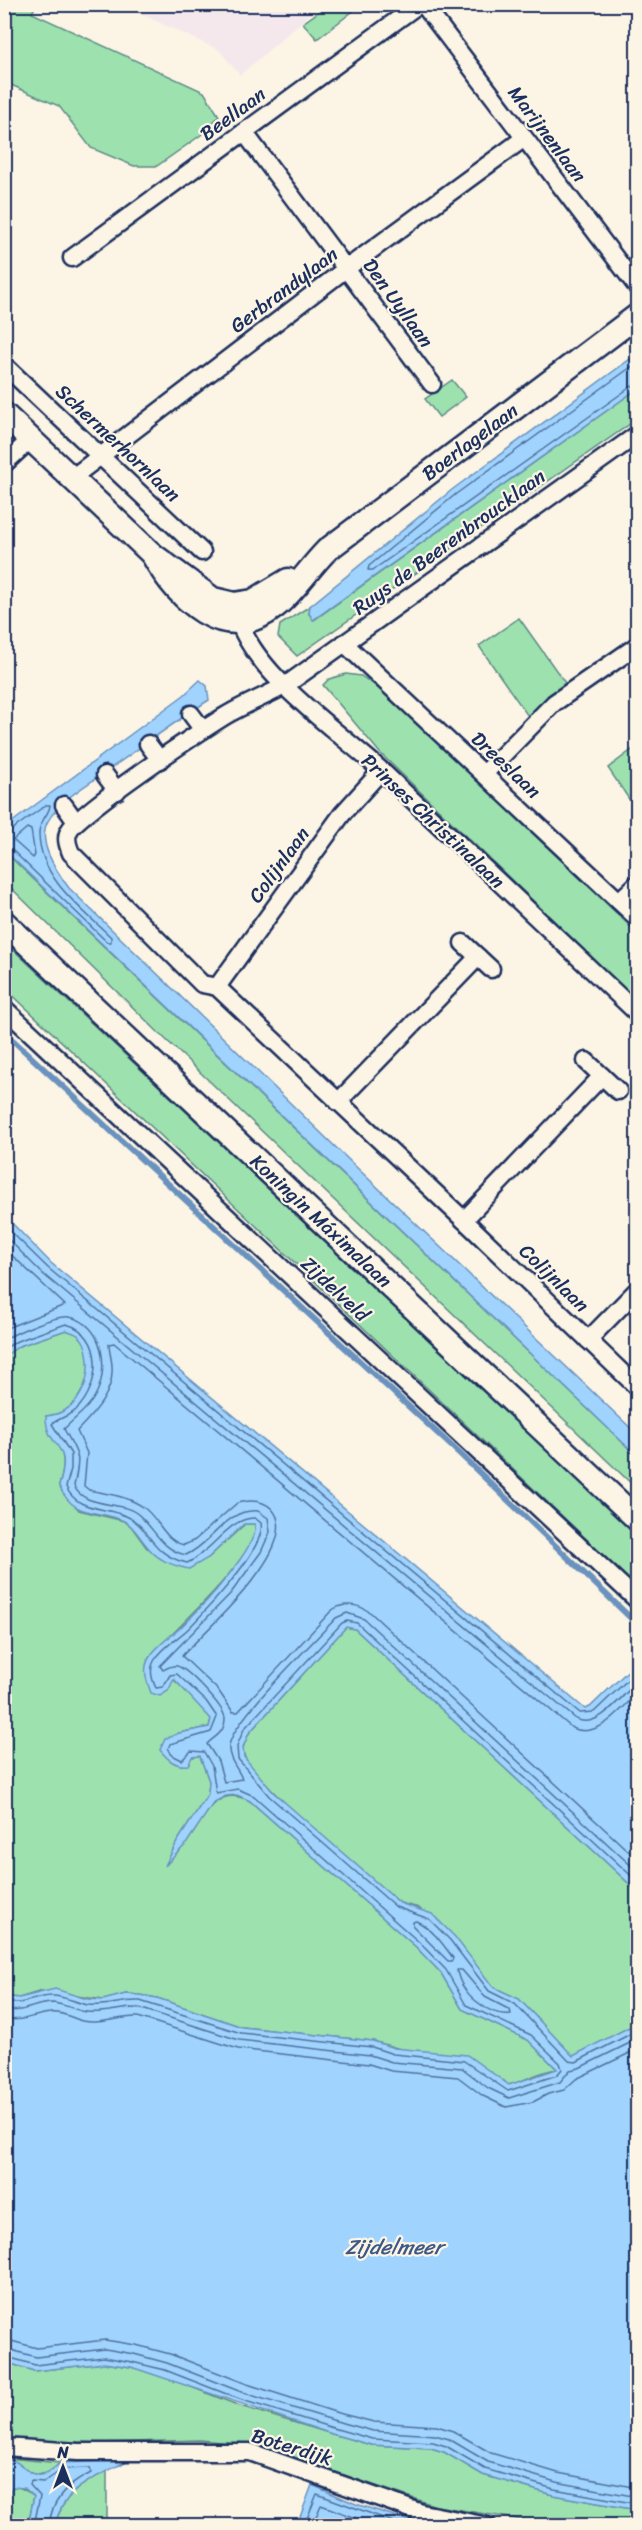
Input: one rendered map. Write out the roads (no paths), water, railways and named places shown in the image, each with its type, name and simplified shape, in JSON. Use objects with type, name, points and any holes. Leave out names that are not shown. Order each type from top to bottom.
[{"type":"street","name":"Beellaan","points":[[72,258],[419,4]]},
{"type":"street","name":"Marijnenlaan","points":[[423,4],[638,288]]},
{"type":"street","name":"Den Uyllaan","points":[[244,132],[432,384]]},
{"type":"street","name":"Gerbrandylaan","points":[[73,477],[347,268],[523,139]]},
{"type":"street","name":"Boerlagelaan","points":[[236,613],[281,583],[304,573],[327,550],[638,315]]},
{"type":"street","name":"Schermerhornlaan","points":[[4,365],[202,552]]},
{"type":"street","points":[[4,414],[32,438],[152,554],[236,613]]},
{"type":"street","name":"Ruys de Beerenbroucklaan","points":[[286,685],[638,434]]},
{"type":"street","points":[[4,464],[32,438]]},
{"type":"street","name":"Prinses Christinalaan","points":[[236,613],[251,648],[319,720],[381,771],[638,1014]]},
{"type":"street","name":"Dreeslaan","points":[[344,643],[638,919]]},
{"type":"street","points":[[484,774],[554,703],[638,645]]},
{"type":"street","points":[[64,805],[76,822],[203,730],[233,711],[258,701],[286,685]]},
{"type":"street","points":[[191,714],[203,730]]},
{"type":"street","points":[[148,744],[160,760]]},
{"type":"street","name":"Colijnlaan","points":[[217,987],[342,813],[381,771]]},
{"type":"street","points":[[105,775],[117,791]]},
{"type":"street","name":"Colijnlaan","points":[[76,822],[69,831],[67,842],[71,853],[202,984],[217,987],[638,1388]]},
{"type":"street","points":[[619,901],[638,883]]},
{"type":"street","name":"Koningin Máximalaan","points":[[4,922],[638,1520]]},
{"type":"street","points":[[463,943],[491,969]]},
{"type":"street","points":[[338,1102],[478,957]]},
{"type":"street","name":"Zijdelveld","points":[[4,1008],[638,1601]]},
{"type":"street","points":[[586,1060],[618,1090]]},
{"type":"street","points":[[464,1220],[602,1076]]},
{"type":"street","name":"Colijnlaan","points":[[588,1341],[638,1289]]},
{"type":"street","name":"Boterdijk","points":[[4,2447],[78,2452],[250,2452],[422,2513],[488,2526]]},
{"type":"water","points":[[637,354],[637,389],[313,620],[309,613],[310,606],[453,489]]},
{"type":"water","points":[[200,680],[207,686],[209,700],[77,792],[61,805],[48,821],[45,829],[46,847],[59,874],[69,888],[353,1164],[637,1434],[637,1456],[5,851],[4,828],[184,695]]},
{"type":"water","name":"Zijdelmeer","points":[[5,1216],[51,1263],[585,1709],[590,1707],[637,1662],[637,1891],[355,1629],[346,1627],[249,1733],[243,1747],[244,1757],[273,1792],[400,1903],[432,1914],[455,1937],[493,1987],[519,1999],[573,2056],[637,2023],[637,2510],[553,2495],[483,2475],[444,2452],[431,2448],[371,2445],[332,2434],[131,2367],[104,2363],[34,2371],[5,2362],[5,1996],[19,1998],[55,1989],[87,1999],[103,2000],[126,1994],[157,1998],[242,2027],[373,2041],[394,2048],[467,2055],[509,2085],[557,2069],[528,2040],[462,2009],[441,1973],[416,1947],[250,1801],[237,1795],[226,1796],[214,1802],[186,1844],[165,1866],[177,1842],[208,1794],[209,1781],[200,1756],[192,1757],[188,1765],[180,1765],[169,1760],[160,1750],[165,1739],[179,1733],[209,1727],[211,1719],[174,1679],[168,1691],[160,1696],[151,1693],[146,1676],[147,1662],[156,1648],[193,1615],[228,1576],[248,1546],[254,1534],[255,1524],[244,1524],[208,1558],[189,1569],[170,1564],[160,1558],[150,1550],[128,1523],[114,1517],[79,1509],[65,1497],[59,1486],[63,1460],[61,1452],[50,1435],[46,1416],[67,1409],[80,1394],[87,1375],[87,1351],[81,1338],[66,1330],[19,1346],[5,1356]]},
{"type":"water","points":[[5,2457],[37,2475],[51,2471],[60,2463],[129,2460],[93,2478],[74,2492],[59,2512],[55,2525],[28,2525],[34,2496],[24,2488],[12,2487],[5,2507]]},
{"type":"water","points":[[312,2485],[356,2504],[417,2523],[407,2526],[297,2525]]},
{"type":"waterway","points":[[4,1032],[460,1454],[638,1625]]}]
